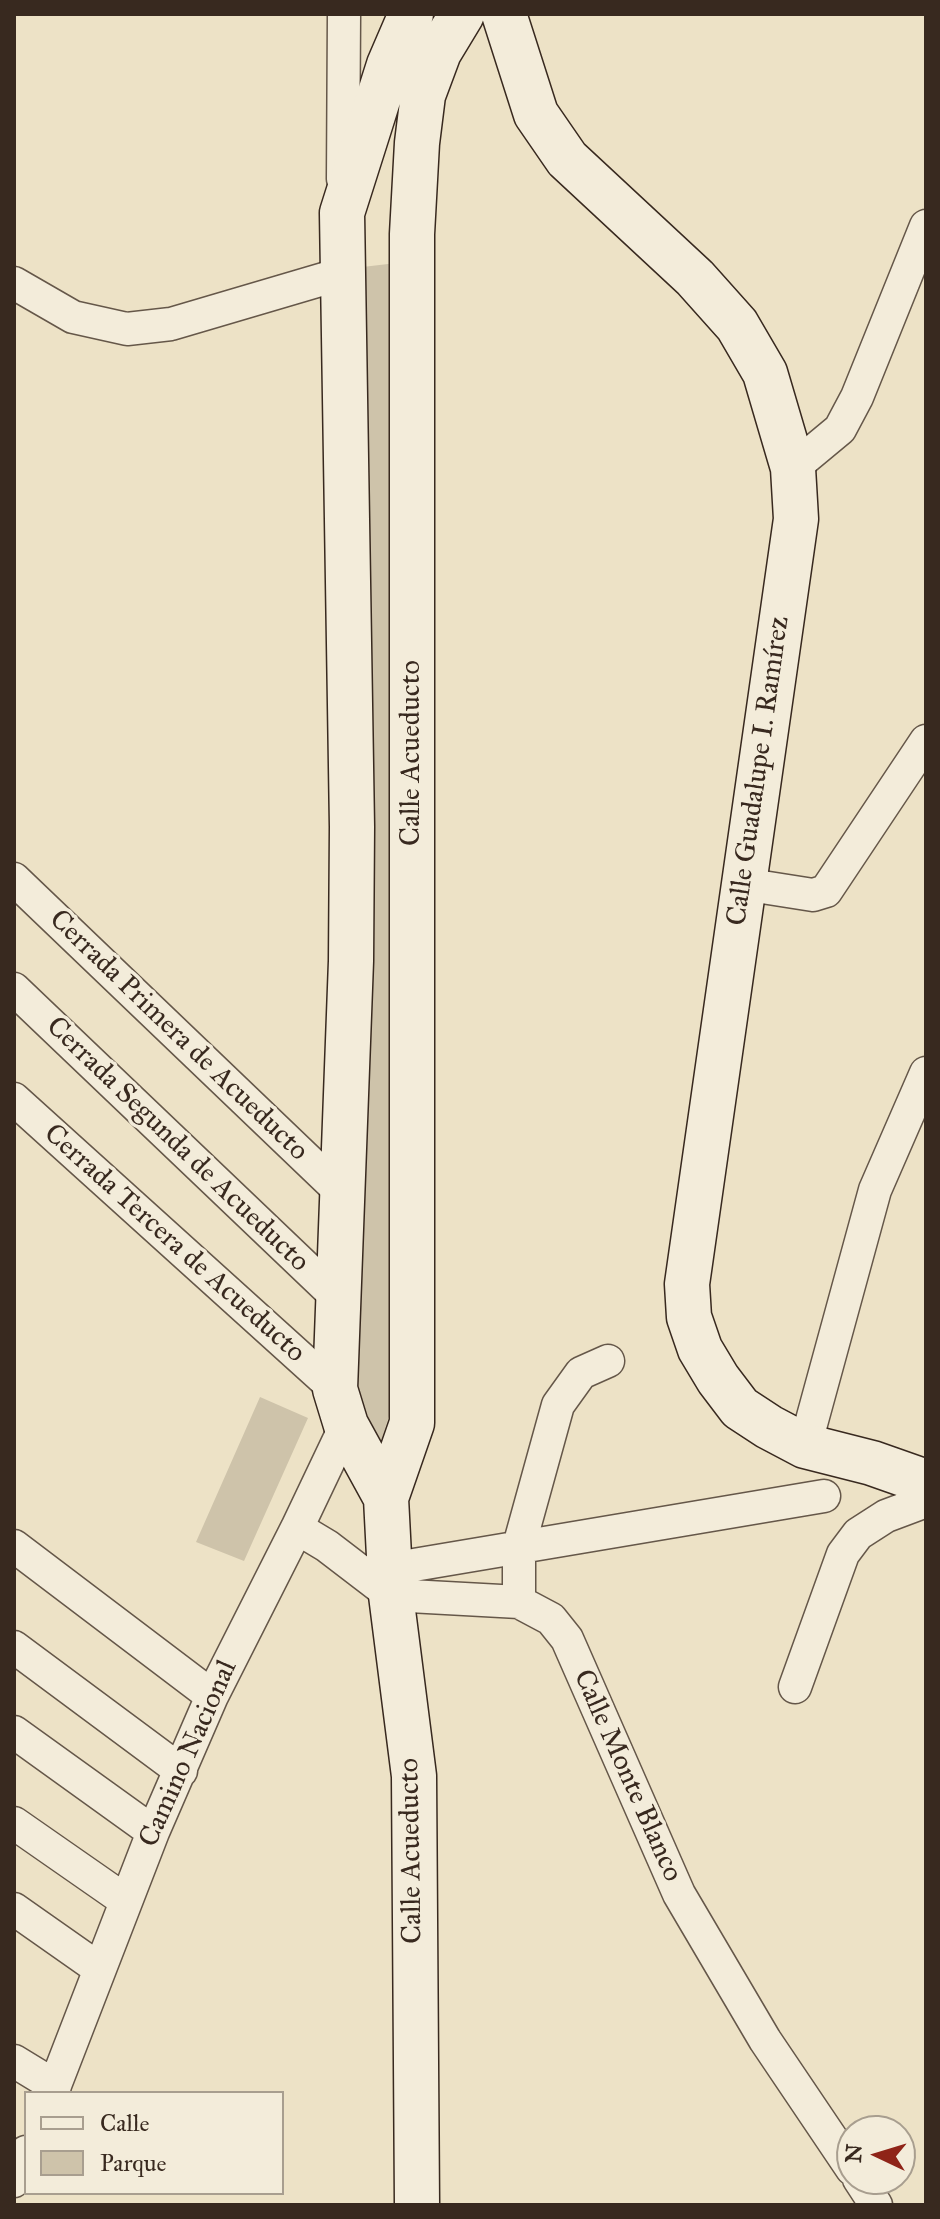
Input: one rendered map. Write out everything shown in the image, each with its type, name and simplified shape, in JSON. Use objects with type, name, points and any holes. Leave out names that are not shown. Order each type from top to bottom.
[{"type":"street","points":[[340,1407],[342,1193],[351,961],[352,827],[343,245],[344,14]]},
{"type":"street","points":[[343,245],[389,65],[411,14]]},
{"type":"street","name":"Calle Acueducto","points":[[417,2205],[414,1776],[391,1582],[386,1498],[412,1423],[412,234],[423,95],[439,52],[462,14]]},
{"type":"street","name":"Calle Guadalupe I. Ramírez","points":[[504,14],[536,114],[567,159],[695,278],[737,325],[765,373],[793,468],[796,519],[687,1284],[689,1317],[700,1349],[740,1408],[805,1446],[872,1463],[926,1482]]},
{"type":"street","points":[[793,468],[840,429],[857,397],[926,226]]},
{"type":"street","points":[[14,283],[73,317],[127,329],[171,324],[343,245],[412,234]]},
{"type":"street","points":[[743,884],[813,895],[826,891],[926,741]]},
{"type":"street","name":"Cerrada Primera de Acueducto","points":[[14,879],[342,1193]]},
{"type":"street","name":"Cerrada Segunda de Acueducto","points":[[14,989],[340,1300]]},
{"type":"street","points":[[805,1446],[875,1190],[926,1073]]},
{"type":"street","name":"Cerrada Tercera de Acueducto","points":[[14,1099],[340,1407]]},
{"type":"street","points":[[519,1602],[519,1546],[558,1405],[581,1373],[608,1361]]},
{"type":"street","name":"Calle Acueducto","points":[[340,1407],[386,1498]]},
{"type":"street","name":"Camino Nacional","points":[[54,2089],[98,1968],[153,1832],[212,1696],[297,1528],[340,1407]]},
{"type":"street","points":[[297,1528],[391,1582],[519,1546],[824,1496]]},
{"type":"street","points":[[795,1687],[843,1554],[858,1534],[886,1516],[926,1501]]},
{"type":"street","points":[[14,1546],[212,1696]]},
{"type":"street","name":"Calle Monte Blanco","points":[[391,1582],[519,1602],[551,1619],[567,1639],[679,1894],[765,2040],[836,2145]]},
{"type":"street","points":[[14,1647],[181,1771]]},
{"type":"street","points":[[14,1732],[153,1832]]},
{"type":"street","points":[[14,1823],[126,1901]]},
{"type":"street","points":[[14,1909],[98,1968]]},
{"type":"street","points":[[14,2061],[54,2089]]},
{"type":"green space","points":[[405,262],[401,1379],[378,1450],[357,1409],[354,268]]},
{"type":"green space","points":[[260,1397],[308,1418],[244,1561],[196,1542]]}]
